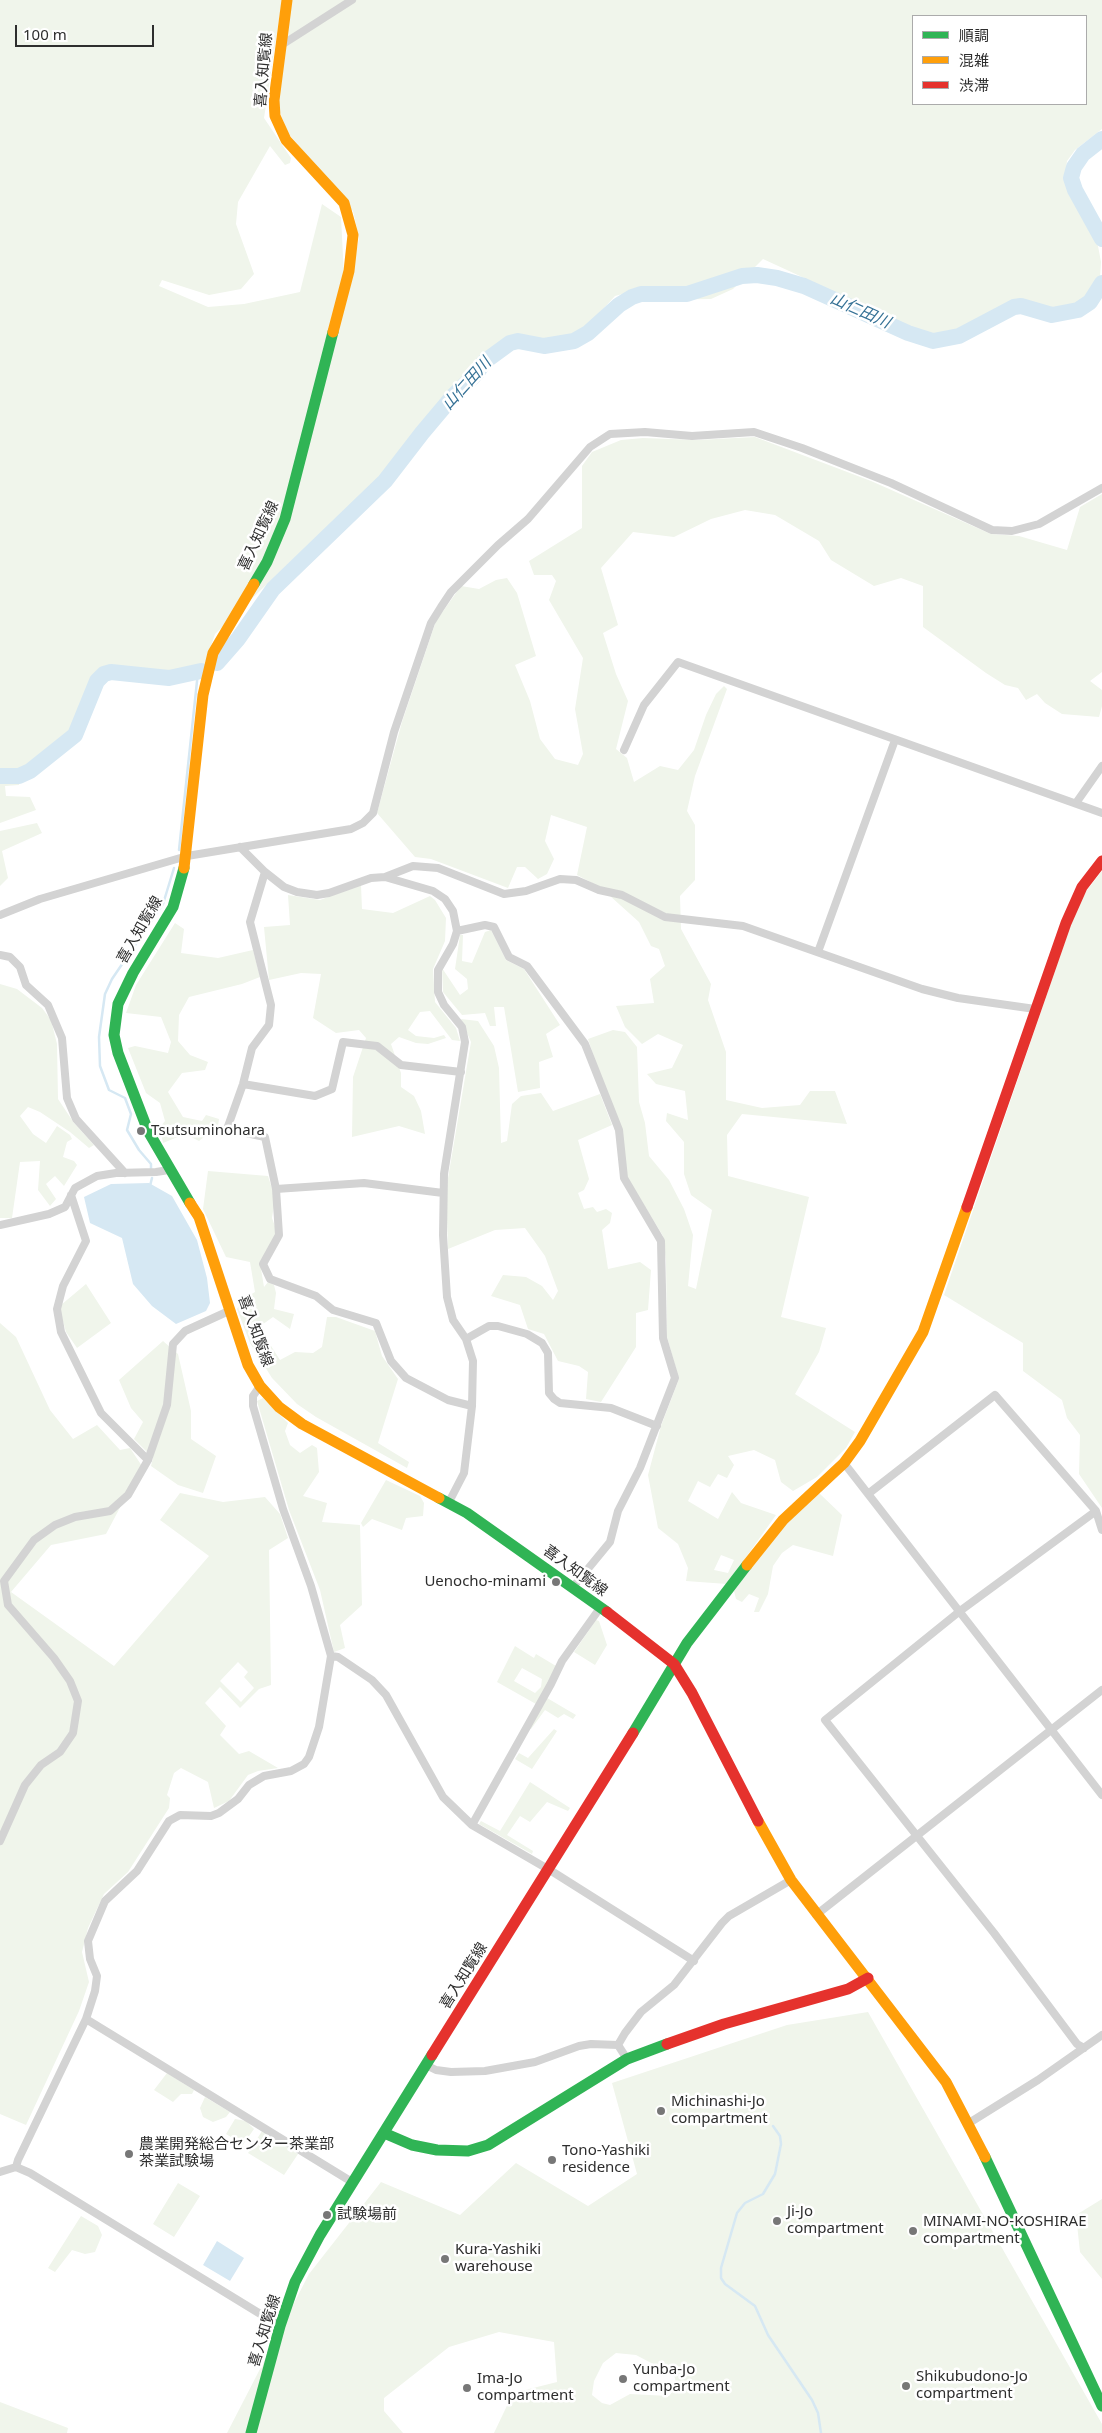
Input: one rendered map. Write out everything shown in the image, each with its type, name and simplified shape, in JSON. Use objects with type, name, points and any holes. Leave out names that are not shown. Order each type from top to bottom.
[{"type":"main road","name":"喜入知覧線","points":[[251,2433],[280,2326],[306,2258],[655,1698],[674,1664],[658,1649],[573,1587],[449,1502],[302,1424],[279,1407],[260,1386],[248,1365],[199,1217],[168,1170],[148,1131],[118,1053],[115,1026],[118,1004],[125,988],[173,907],[187,856],[203,695],[212,653],[267,562],[285,519],[347,281],[353,250],[350,219],[344,203],[286,140],[277,122],[274,100],[287,0]]},
{"type":"main road","points":[[1102,861],[1082,887],[1074,903],[1035,1009],[923,1332],[887,1397],[844,1463],[783,1520],[705,1617],[674,1664],[692,1693],[760,1826],[791,1880],[946,2082],[969,2123],[1086,2377],[1102,2406]]},
{"type":"main road","points":[[384,2133],[412,2145],[451,2152],[475,2149],[488,2145],[626,2059],[724,2024],[848,1989],[868,1978]]},
{"type":"street","points":[[280,46],[352,0]]},
{"type":"street","points":[[0,915],[40,899],[187,856],[351,829],[363,823],[373,813],[394,732],[431,623],[452,592],[498,544],[528,519],[590,447],[610,434],[645,432],[692,436],[754,432],[802,448],[891,483],[992,530],[1012,531],[1039,524],[1102,488]]},
{"type":"street","points":[[624,750],[644,705],[678,662],[1102,813]]},
{"type":"street","points":[[818,952],[895,740]]},
{"type":"street","points":[[1076,803],[1102,766]]},
{"type":"street","points":[[240,847],[265,872],[284,887],[297,892],[317,895],[329,893],[371,878],[385,877],[413,866],[438,868],[504,894],[526,890],[560,879],[576,880],[599,890],[622,895],[665,917],[744,926],[922,989],[958,998],[1035,1009]]},
{"type":"street","points":[[265,872],[250,922],[271,1005],[269,1025],[252,1048],[243,1084],[227,1129],[265,1137],[276,1189],[280,1235],[263,1264],[270,1279],[316,1296],[333,1310],[376,1323],[391,1361],[406,1378],[448,1400],[472,1406]]},
{"type":"street","points":[[385,877],[433,892],[445,899],[453,911],[457,931],[453,944],[438,970],[438,992],[444,1005],[462,1027],[465,1042],[443,1193],[447,1297],[453,1320],[466,1339],[473,1361],[472,1406],[464,1473],[458,1488],[449,1502]]},
{"type":"street","points":[[457,931],[485,924],[494,927],[510,957],[527,966],[585,1044],[619,1130],[624,1178],[661,1241],[663,1338],[675,1378],[640,1468],[618,1510],[610,1542],[573,1587]]},
{"type":"street","points":[[0,954],[10,957],[20,967],[26,985],[48,1005],[62,1038],[67,1098],[76,1119],[125,1173]]},
{"type":"street","points":[[243,1084],[315,1096],[332,1089],[343,1042],[377,1046],[401,1065],[461,1072]]},
{"type":"street","points":[[0,1225],[49,1214],[65,1207],[75,1188],[97,1176],[168,1170]]},
{"type":"street","points":[[276,1189],[364,1183],[443,1193]]},
{"type":"street","points":[[71,1195],[86,1241],[63,1286],[57,1308],[60,1332],[101,1412],[148,1460]]},
{"type":"street","points":[[0,1841],[25,1785],[41,1765],[60,1752],[73,1733],[78,1701],[70,1681],[54,1658],[8,1605],[4,1582],[34,1540],[55,1525],[75,1517],[110,1510],[128,1496],[148,1460],[167,1405],[173,1344],[184,1332],[230,1310]]},
{"type":"street","points":[[466,1339],[489,1326],[498,1326],[527,1334],[542,1343],[548,1353],[549,1393],[554,1399],[560,1402],[611,1408],[657,1426]]},
{"type":"street","points":[[16,2167],[86,2019],[95,1991],[97,1976],[90,1958],[88,1941],[105,1901],[137,1871],[169,1821],[180,1815],[211,1816],[219,1813],[238,1798],[249,1785],[264,1776],[290,1771],[304,1764],[309,1756],[319,1727],[331,1656],[311,1586],[283,1509],[254,1406],[252,1396],[260,1386]]},
{"type":"street","points":[[868,1494],[995,1395],[1096,1510],[1102,1530]]},
{"type":"street","points":[[844,1463],[1031,1704],[1053,1729],[1102,1795]]},
{"type":"street","points":[[1084,2048],[1077,2044],[994,1933],[825,1720],[960,1611],[1096,1510]]},
{"type":"street","points":[[472,1825],[562,1661],[600,1608]]},
{"type":"street","points":[[331,1656],[338,1657],[372,1680],[386,1695],[443,1797],[472,1825],[548,1869],[694,1961]]},
{"type":"street","points":[[816,1915],[1102,1690]]},
{"type":"street","points":[[618,2045],[641,2012],[674,1986],[729,1916],[791,1880]]},
{"type":"street","points":[[86,2019],[352,2182]]},
{"type":"street","points":[[969,2123],[1084,2048],[1102,2034]]},
{"type":"street","points":[[426,2065],[436,2070],[451,2072],[485,2071],[535,2062],[579,2046],[591,2044],[618,2045]]},
{"type":"street","points":[[618,2045],[626,2059]]},
{"type":"street","points":[[0,2172],[16,2167],[30,2173],[280,2326]]},
{"type":"shaded area","points":[[0,0],[282,0],[264,118],[291,158],[290,163],[285,165],[270,146],[238,202],[236,224],[254,274],[241,289],[209,295],[162,280],[159,286],[208,307],[244,304],[300,292],[322,204],[341,217],[344,276],[351,278],[359,238],[353,211],[288,133],[278,107],[291,0],[1102,0],[1102,129],[1075,150],[1067,161],[1065,177],[1098,246],[1101,262],[1100,277],[1074,311],[1041,306],[1016,299],[985,319],[954,331],[926,334],[763,259],[733,289],[711,299],[651,300],[626,293],[615,296],[579,335],[554,342],[513,337],[508,339],[480,359],[437,407],[384,472],[215,634],[204,666],[185,673],[111,667],[94,678],[86,706],[77,727],[21,772],[19,785],[5,786],[6,796],[30,797],[36,810],[0,823]]},
{"type":"shaded area","points":[[755,437],[871,481],[991,534],[1019,536],[1067,550],[1080,507],[1102,494],[1102,672],[1090,681],[1102,690],[1102,706],[1099,717],[1062,714],[1045,703],[1037,694],[1026,700],[1018,688],[1005,685],[986,673],[923,627],[923,586],[901,578],[874,586],[831,560],[819,541],[775,515],[745,510],[711,519],[674,537],[633,532],[601,568],[618,625],[603,633],[616,674],[628,701],[616,749],[627,758],[634,782],[660,766],[678,770],[694,750],[706,715],[716,694],[724,686],[727,689],[695,776],[687,811],[695,825],[695,880],[680,896],[681,929],[711,984],[708,1000],[726,1052],[726,1100],[762,1108],[800,1105],[810,1091],[835,1091],[847,1124],[742,1114],[727,1135],[728,1176],[809,1197],[781,1317],[826,1328],[819,1352],[795,1394],[855,1432],[846,1448],[817,1477],[793,1491],[781,1482],[775,1460],[754,1450],[728,1456],[734,1465],[727,1478],[718,1474],[710,1487],[698,1481],[688,1501],[718,1519],[732,1492],[741,1503],[776,1515],[727,1584],[686,1581],[688,1568],[678,1544],[658,1528],[648,1475],[661,1426],[679,1379],[667,1337],[666,1261],[663,1236],[627,1177],[603,1084],[588,1039],[613,1030],[625,1032],[637,1047],[639,1102],[645,1123],[649,1156],[669,1180],[684,1209],[693,1235],[688,1286],[696,1289],[712,1210],[691,1195],[684,1174],[684,1142],[666,1121],[667,1113],[688,1120],[685,1091],[656,1084],[647,1074],[672,1068],[683,1045],[658,1034],[642,1044],[625,1027],[616,1006],[654,1003],[650,979],[665,966],[659,949],[651,946],[639,922],[600,887],[577,875],[587,827],[551,815],[545,841],[554,859],[547,874],[538,879],[525,867],[517,867],[508,888],[431,859],[415,857],[377,813],[402,722],[436,621],[461,586],[479,589],[496,580],[507,578],[517,593],[536,656],[515,665],[530,701],[540,739],[555,759],[578,765],[583,754],[575,709],[583,658],[549,600],[556,581],[552,575],[534,575],[529,561],[582,528],[582,466],[592,452],[621,440],[643,438],[698,440]],"holes":[[[721,1555],[734,1560],[728,1573],[714,1570]]]},
{"type":"shaded area","points":[[37,823],[42,833],[2,851],[8,878],[0,886],[0,831]]},
{"type":"shaded area","points":[[1102,871],[1102,1508],[1079,1474],[1080,1435],[1067,1418],[1062,1400],[1023,1371],[1023,1343],[944,1295],[1071,924],[1084,894]]},
{"type":"shaded area","points":[[361,885],[362,909],[393,913],[430,896],[435,900],[446,918],[445,941],[433,969],[435,1002],[456,1028],[460,1041],[452,1040],[430,1011],[420,1012],[408,1030],[416,1036],[434,1038],[444,1035],[446,1038],[428,1044],[416,1043],[399,1037],[391,1044],[401,1073],[401,1087],[414,1096],[421,1111],[425,1134],[399,1126],[352,1137],[353,1077],[366,1038],[359,1030],[336,1033],[313,1018],[321,974],[301,973],[269,980],[264,927],[290,925],[288,895],[320,900]]},
{"type":"shaded area","points":[[175,923],[184,929],[181,953],[218,958],[253,950],[260,977],[242,984],[189,997],[179,1015],[178,1041],[190,1055],[208,1062],[205,1070],[182,1073],[168,1092],[183,1117],[202,1121],[206,1115],[219,1119],[218,1126],[199,1141],[185,1134],[163,1143],[160,1127],[165,1121],[160,1103],[146,1093],[128,1048],[135,1046],[168,1053],[171,1042],[161,1017],[126,1013],[136,985]]},
{"type":"shaded area","points":[[491,930],[506,960],[524,969],[560,1025],[546,1034],[553,1057],[539,1062],[540,1088],[518,1092],[504,1007],[494,1007],[496,1026],[490,1026],[485,1013],[462,1015],[443,992],[442,968],[460,995],[468,989],[467,979],[455,969],[460,935],[463,935],[462,961],[472,963],[485,932]]},
{"type":"shaded area","points":[[0,984],[17,989],[42,1008],[51,1020],[57,1044],[58,1099],[74,1123],[94,1145],[89,1148],[70,1132],[40,1112],[28,1107],[20,1116],[33,1134],[46,1143],[57,1126],[70,1135],[72,1139],[67,1142],[63,1157],[74,1161],[77,1165],[64,1186],[55,1176],[46,1184],[56,1199],[50,1206],[38,1190],[40,1161],[20,1162],[12,1218],[0,1218]]},
{"type":"shaded area","points":[[461,1019],[478,1021],[494,1046],[499,1068],[501,1143],[507,1141],[512,1104],[521,1096],[541,1093],[553,1111],[600,1094],[612,1125],[578,1140],[589,1179],[584,1190],[578,1193],[584,1209],[593,1207],[597,1212],[606,1209],[612,1213],[610,1223],[602,1230],[608,1269],[640,1262],[651,1270],[648,1310],[636,1313],[636,1347],[601,1402],[586,1399],[588,1372],[579,1366],[558,1361],[544,1334],[528,1329],[520,1305],[491,1296],[503,1275],[526,1277],[542,1286],[553,1300],[558,1291],[545,1256],[525,1228],[495,1230],[448,1249],[446,1190],[471,1042]]},
{"type":"shaded area","points":[[208,1171],[268,1176],[275,1198],[272,1218],[277,1232],[260,1263],[264,1287],[268,1282],[274,1285],[276,1293],[274,1309],[294,1314],[290,1329],[273,1317],[259,1327],[280,1360],[295,1352],[313,1353],[322,1347],[327,1317],[336,1317],[375,1331],[382,1356],[398,1379],[378,1443],[409,1462],[407,1468],[316,1417],[297,1404],[272,1378],[250,1343],[237,1309],[242,1300],[255,1292],[250,1262],[226,1257],[203,1209]]},
{"type":"shaded area","points":[[86,1284],[111,1323],[77,1348],[66,1332],[61,1314],[61,1305]]},
{"type":"shaded area","points":[[0,1323],[16,1337],[50,1410],[73,1439],[97,1425],[120,1450],[130,1448],[142,1466],[106,1534],[51,1545],[11,1592],[114,1666],[209,1556],[160,1520],[180,1493],[223,1502],[265,1497],[280,1514],[288,1538],[269,1550],[271,1685],[259,1689],[240,1708],[220,1687],[205,1703],[226,1726],[220,1735],[239,1754],[249,1751],[278,1768],[258,1771],[248,1775],[229,1801],[214,1808],[208,1782],[181,1768],[174,1773],[167,1795],[170,1798],[169,1808],[128,1872],[104,1894],[88,1928],[82,1952],[89,1982],[79,2011],[26,2125],[0,2114]],"holes":[[[238,1662],[248,1672],[244,1677],[254,1688],[241,1702],[220,1681]]]},
{"type":"shaded area","points":[[163,1341],[178,1354],[191,1411],[191,1439],[216,1456],[203,1493],[178,1485],[151,1466],[153,1458],[134,1439],[143,1422],[131,1408],[119,1380]]},
{"type":"shaded area","points":[[263,1398],[288,1423],[285,1431],[290,1445],[300,1453],[312,1445],[317,1448],[319,1472],[303,1496],[327,1503],[322,1522],[360,1525],[362,1605],[340,1625],[345,1648],[334,1652],[320,1590],[289,1510],[257,1401]]},
{"type":"shaded area","points":[[386,1480],[420,1496],[424,1503],[423,1516],[406,1518],[402,1530],[372,1519],[363,1527],[361,1523]]},
{"type":"shaded area","points":[[819,1493],[842,1515],[833,1556],[793,1545],[782,1553],[773,1566],[768,1594],[759,1612],[754,1612],[759,1598],[749,1594],[742,1602],[736,1599],[734,1591],[787,1521]]},
{"type":"shaded area","points":[[596,1620],[599,1621],[607,1645],[595,1665],[574,1652]]},
{"type":"shaded area","points":[[515,1646],[534,1658],[536,1654],[556,1666],[542,1695],[576,1715],[573,1719],[564,1714],[558,1718],[545,1710],[531,1729],[529,1728],[536,1704],[497,1682]],"holes":[[[522,1668],[542,1679],[541,1687],[535,1693],[514,1681]]]},
{"type":"shaded area","points":[[554,1729],[557,1731],[532,1769],[515,1759],[519,1753],[528,1758]]},
{"type":"shaded area","points":[[530,1782],[570,1808],[568,1811],[547,1802],[530,1822],[520,1816],[507,1835],[533,1851],[532,1854],[479,1824],[481,1821],[500,1831]]},
{"type":"shaded area","points":[[868,2012],[1102,2424],[1102,2433],[494,2433],[513,2393],[557,2382],[554,2342],[499,2332],[449,2347],[384,2398],[384,2411],[403,2433],[227,2433],[309,2274],[381,2182],[460,2215],[516,2163],[588,2206],[637,2174],[612,2083],[787,2025]],"holes":[[[616,2353],[636,2355],[674,2375],[677,2386],[669,2396],[630,2394],[610,2405],[602,2403],[592,2395],[594,2381],[603,2363]]]},
{"type":"shaded area","points":[[167,2073],[194,2090],[192,2094],[181,2094],[173,2102],[154,2090]]},
{"type":"shaded area","points":[[205,2097],[230,2112],[226,2117],[213,2122],[203,2117],[200,2108]]},
{"type":"shaded area","points":[[235,2119],[246,2121],[254,2129],[240,2149],[233,2145],[236,2140],[226,2134]]},
{"type":"shaded area","points":[[262,2131],[298,2154],[284,2175],[248,2153]]},
{"type":"shaded area","points":[[178,2183],[200,2196],[174,2237],[153,2224]]},
{"type":"shaded area","points":[[1102,2199],[1102,2279],[1080,2252],[1076,2215]]},
{"type":"shaded area","points":[[81,2216],[98,2226],[102,2235],[95,2252],[85,2254],[72,2250],[55,2272],[48,2268]]},
{"type":"shaded area","points":[[0,2402],[68,2428],[67,2433],[0,2433]]},
{"type":"water","points":[[149,1183],[172,1196],[197,1240],[207,1278],[210,1303],[206,1311],[176,1324],[152,1306],[133,1284],[122,1238],[90,1223],[84,1197],[111,1184]]},
{"type":"water","points":[[217,2241],[244,2258],[230,2281],[203,2265]]},
{"type":"waterway","name":"山仁田川","points":[[1102,139],[1083,154],[1074,167],[1071,178],[1075,190],[1102,239]]},
{"type":"waterway","name":"山仁田川","points":[[217,663],[238,639],[273,589],[385,481],[454,395],[477,373],[484,362],[510,343],[518,341],[544,346],[574,341],[588,333],[619,305],[632,297],[641,294],[687,294],[742,276],[757,275],[777,278],[804,286],[908,333],[933,341],[959,336],[1014,307],[1021,306],[1052,315],[1078,310],[1090,302],[1102,283]]},
{"type":"waterway","name":"山仁田川","points":[[0,776],[19,776],[30,771],[75,735],[97,681],[104,674],[111,672],[169,678],[201,671]]},
{"type":"waterway","points":[[179,850],[198,672]]},
{"type":"waterway","points":[[151,1169],[151,1164],[139,1150],[127,1130],[131,1114],[125,1098],[109,1090],[100,1066],[99,1037],[105,994],[112,979],[163,904],[174,868]]},
{"type":"waterway","points":[[150,1186],[152,1178]]},
{"type":"waterway","points":[[773,2126],[780,2136],[781,2144],[775,2174],[763,2194],[745,2203],[737,2213],[721,2268],[721,2278],[725,2284],[755,2306],[768,2335],[812,2400],[818,2413],[821,2433]]},
{"type":"traffic: fast","points":[[254,584],[267,562],[285,519],[333,332]]},
{"type":"traffic: fast","points":[[184,868],[173,907],[133,973],[118,1004],[114,1035],[118,1053],[148,1131],[190,1203]]},
{"type":"traffic: fast","points":[[439,1498],[467,1513],[607,1612]]},
{"type":"traffic: fast","points":[[633,1733],[687,1643],[747,1565]]},
{"type":"traffic: fast","points":[[384,2133],[412,2145],[437,2150],[468,2151],[488,2145],[627,2059],[667,2044]]},
{"type":"traffic: fast","points":[[251,2433],[280,2326],[295,2282],[320,2235],[432,2055]]},
{"type":"traffic: fast","points":[[985,2157],[1102,2406]]},
{"type":"traffic: slow","points":[[287,0],[274,100],[275,116],[286,140],[344,203],[353,235],[349,271],[333,332]]},
{"type":"traffic: slow","points":[[184,868],[203,695],[213,653],[254,584]]},
{"type":"traffic: slow","points":[[190,1203],[199,1217],[248,1365],[260,1386],[279,1407],[302,1424],[439,1498]]},
{"type":"traffic: slow","points":[[747,1565],[783,1520],[844,1463],[860,1441],[923,1332],[967,1207]]},
{"type":"traffic: slow","points":[[758,1821],[791,1880],[946,2082],[985,2157]]},
{"type":"traffic: jam","points":[[967,1207],[1066,923],[1082,887],[1102,861]]},
{"type":"traffic: jam","points":[[607,1612],[674,1664],[692,1693],[758,1821]]},
{"type":"traffic: jam","points":[[432,2055],[633,1733]]},
{"type":"traffic: jam","points":[[667,2044],[724,2024],[848,1989],[868,1978]]},
{"type":"place","name":"Tsutsuminohara","points":[[141,1131]]},
{"type":"place","name":"Uenocho-minami","points":[[556,1582]]},
{"type":"place","name":"Michinashi-Jo compartment","points":[[661,2111]]},
{"type":"place","name":"農業開発総合センター茶業部 茶業試験場","points":[[129,2154]]},
{"type":"place","name":"Tono-Yashiki residence","points":[[552,2160]]},
{"type":"place","name":"試験場前","points":[[327,2215]]},
{"type":"place","name":"Ji-Jo compartment","points":[[777,2221]]},
{"type":"place","name":"MINAMI-NO-KOSHIRAE compartment","points":[[913,2231]]},
{"type":"place","name":"Kura-Yashiki warehouse","points":[[445,2259]]},
{"type":"place","name":"Yunba-Jo compartment","points":[[623,2379]]},
{"type":"place","name":"Shikubudono-Jo compartment","points":[[906,2386]]},
{"type":"place","name":"Ima-Jo compartment","points":[[467,2388]]}]
